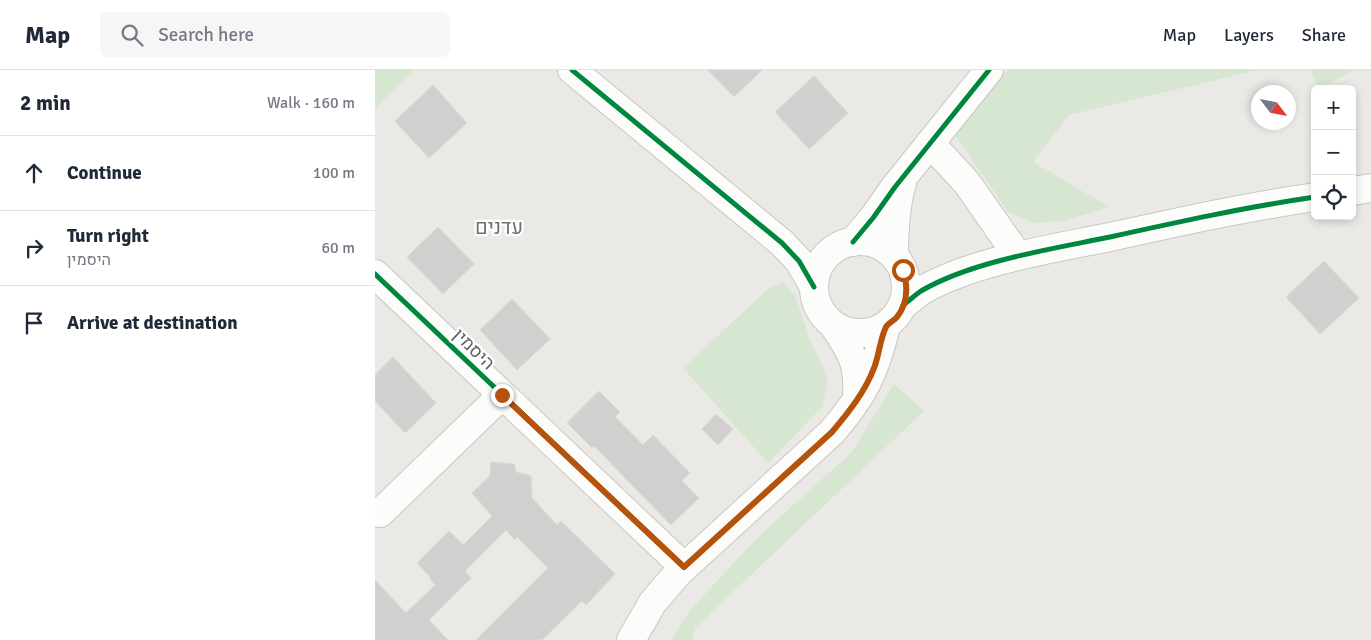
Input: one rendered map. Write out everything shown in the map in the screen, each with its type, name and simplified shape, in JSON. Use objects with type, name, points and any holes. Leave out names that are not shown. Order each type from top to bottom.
[{"type":"street","points":[[572,70],[764,227],[799,261],[814,288]]},
{"type":"street","points":[[857,399],[857,367],[849,348],[834,326],[819,309],[815,299],[814,288],[816,274],[822,262],[831,251],[848,243],[873,218],[989,70]]},
{"type":"street","points":[[931,143],[967,183],[1018,256]]},
{"type":"street","points":[[903,306],[907,281],[896,257],[894,230],[897,202],[905,175]]},
{"type":"street","points":[[1356,190],[1371,188]]},
{"type":"street","points":[[834,326],[846,332],[860,334],[874,332],[886,326],[896,317],[903,306],[920,292],[938,282],[969,270],[1018,256],[1253,206],[1311,198]]},
{"type":"street","points":[[764,227],[805,242],[824,245],[864,241],[875,243],[896,257],[929,269],[947,272],[969,270]]},
{"type":"street","name":"היסמין","points":[[375,274],[684,567]]},
{"type":"street","points":[[631,640],[653,602],[684,567],[832,432],[857,399],[874,369],[886,326]]},
{"type":"street","points":[[380,513],[502,395]]},
{"type":"green space","points":[[375,70],[415,70],[375,109]]},
{"type":"green space","points":[[1008,70],[1258,70],[1069,115],[1033,162],[1109,207],[1063,221],[1034,223],[1008,212],[953,132]]},
{"type":"green space","points":[[1310,70],[1354,70],[1326,85],[1317,85]]},
{"type":"green space","points":[[782,282],[795,295],[810,341],[828,381],[822,407],[768,463],[683,368],[767,290]]},
{"type":"green space","points":[[894,384],[924,411],[696,627],[692,640],[672,640],[690,610],[759,536],[851,453]]},
{"type":"building","points":[[708,70],[762,70],[734,97]]},
{"type":"building","points":[[814,76],[848,113],[809,149],[775,112]]},
{"type":"building","points":[[433,85],[467,123],[429,158],[395,121]]},
{"type":"building","points":[[438,227],[474,264],[443,294],[407,257]]},
{"type":"building","points":[[1324,261],[1359,298],[1320,334],[1286,297]]},
{"type":"building","points":[[512,299],[550,339],[517,370],[480,330]]},
{"type":"building","points":[[393,357],[436,403],[405,433],[375,401],[375,375]]},
{"type":"building","points":[[599,391],[620,412],[615,417],[643,445],[653,435],[690,473],[682,481],[699,498],[671,525],[594,446],[592,448],[567,423]]},
{"type":"building","points":[[716,414],[733,429],[718,445],[702,429]]},
{"type":"building","points":[[491,462],[514,464],[516,472],[531,476],[532,498],[557,525],[561,521],[615,574],[586,605],[582,601],[542,640],[476,640],[548,568],[517,537],[515,540],[506,530],[465,571],[471,578],[429,620],[448,640],[375,640],[375,580],[406,613],[435,585],[417,563],[449,531],[463,545],[492,516],[472,493],[490,476]]},
{"type":"cycle path","points":[[572,70],[782,243],[799,261],[814,287]]},
{"type":"cycle path","points":[[853,242],[989,70]]},
{"type":"cycle path","points":[[903,305],[921,291],[941,281],[1013,257],[1212,215],[1311,198]]},
{"type":"cycle path","points":[[375,274],[684,567]]},
{"type":"district","name":"עדנים","points":[[499,227]]},
{"type":"route","points":[[502,395],[684,567],[832,432],[849,412],[863,392],[874,369],[886,326],[896,317],[903,306],[907,281],[903,270]]}]
